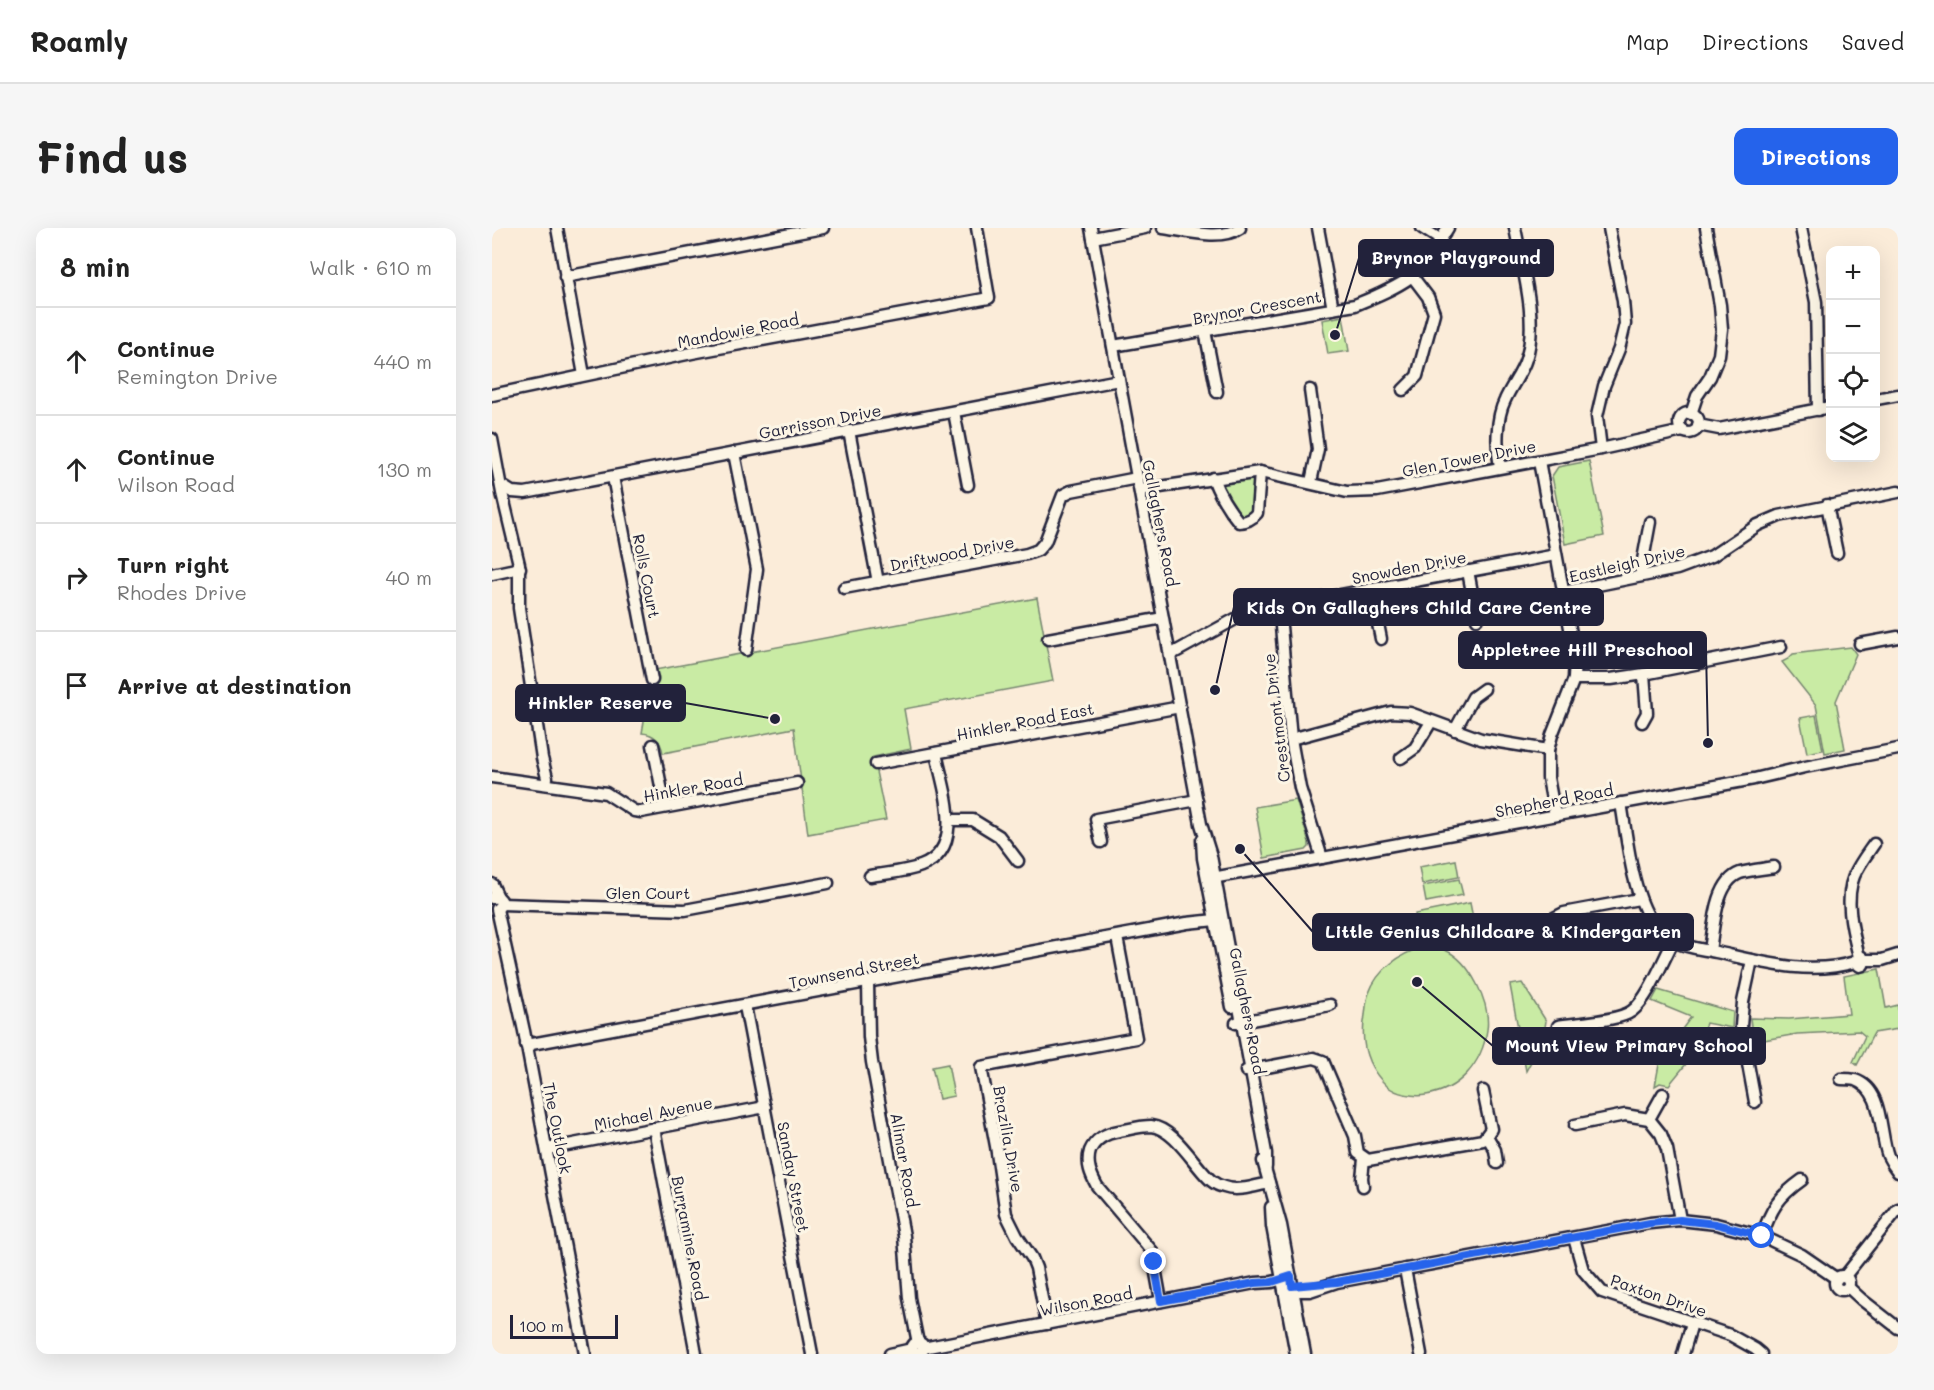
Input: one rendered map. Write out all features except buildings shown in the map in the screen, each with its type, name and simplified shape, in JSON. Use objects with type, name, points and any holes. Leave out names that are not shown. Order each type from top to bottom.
[{"type":"street","points":[[557,228],[584,375]]},
{"type":"street","points":[[565,277],[823,228]]},
{"type":"street","name":"Mandowie Road","points":[[492,395],[584,375],[990,298],[977,228]]},
{"type":"street","points":[[1092,233],[1145,228]]},
{"type":"street","points":[[1163,228],[1204,235],[1234,232],[1240,228]]},
{"type":"street","points":[[1318,228],[1333,309]]},
{"type":"street","points":[[1422,228],[1441,240]]},
{"type":"street","name":"Brynor Crescent","points":[[1113,346],[1355,305],[1378,296],[1412,276],[1432,254],[1448,228]]},
{"type":"street","points":[[1500,467],[1497,437],[1503,403],[1526,359],[1531,332],[1528,298],[1515,228]]},
{"type":"street","points":[[1601,449],[1597,416],[1604,386],[1619,349],[1625,324],[1610,228]]},
{"type":"street","points":[[1691,414],[1697,396],[1710,377],[1719,355],[1722,329],[1706,228]]},
{"type":"street","points":[[1801,228],[1816,302],[1818,410]]},
{"type":"street","name":"Gallaghers Road","points":[[1092,233],[1247,1071],[1266,1154],[1275,1219],[1288,1286],[1305,1354]]},
{"type":"street","points":[[1403,390],[1417,376],[1434,313],[1428,297],[1412,276]]},
{"type":"street","points":[[1205,331],[1217,392]]},
{"type":"street","name":"Garrisson Drive","points":[[508,505],[516,496],[525,493],[1119,380]]},
{"type":"street","points":[[1310,390],[1318,440],[1311,482]]},
{"type":"street","points":[[1880,398],[1898,395]]},
{"type":"street","points":[[1698,425],[1719,429],[1826,408]]},
{"type":"street","points":[[954,412],[968,485]]},
{"type":"street","points":[[1686,414],[1691,414],[1697,417],[1698,425],[1692,432],[1683,430],[1679,425],[1681,418],[1686,414]]},
{"type":"street","name":"Glen Tower Drive","points":[[1140,490],[1260,472],[1347,492],[1377,491],[1601,449],[1683,430]]},
{"type":"street","name":"Driftwood Drive","points":[[849,431],[878,582]]},
{"type":"street","points":[[492,440],[498,487],[512,528]]},
{"type":"street","points":[[734,453],[757,569],[746,650]]},
{"type":"street","points":[[1539,460],[1575,655],[1574,679],[1548,750],[1548,778],[1555,815]]},
{"type":"street","points":[[1213,478],[1218,493],[1235,517],[1239,522],[1246,522],[1257,513],[1260,472]]},
{"type":"street","name":"Rolls Court","points":[[613,477],[652,680]]},
{"type":"street","name":"Driftwood Drive","points":[[844,588],[1027,554],[1038,550],[1045,542],[1063,495],[1071,491],[1137,478]]},
{"type":"street","points":[[498,487],[508,505],[520,568],[519,608],[542,758],[543,784]]},
{"type":"street","name":"Garrisson Drive","points":[[498,487],[512,492],[525,493]]},
{"type":"street","name":"Eastleigh Drive","points":[[1563,592],[1677,569],[1712,556],[1758,525],[1779,516],[1898,492]]},
{"type":"street","points":[[1827,505],[1837,553]]},
{"type":"street","points":[[1640,576],[1650,522]]},
{"type":"street","name":"Snowden Drive","points":[[1170,655],[1239,617],[1281,606],[1556,555]]},
{"type":"street","points":[[492,574],[520,568]]},
{"type":"street","points":[[1468,571],[1478,619]]},
{"type":"street","points":[[1371,589],[1381,639]]},
{"type":"street","name":"Crestmont Drive","points":[[1281,606],[1291,739],[1300,788],[1322,858]]},
{"type":"street","points":[[1048,639],[1163,618]]},
{"type":"street","points":[[1860,644],[1898,637]]},
{"type":"street","points":[[1574,679],[1611,679],[1644,674],[1781,647]]},
{"type":"street","points":[[1642,722],[1647,713],[1644,674]]},
{"type":"street","points":[[1455,730],[1473,697],[1484,688]]},
{"type":"street","name":"Hinkler Road East","points":[[876,764],[1180,707]]},
{"type":"street","points":[[1291,739],[1391,712],[1410,713],[1481,739],[1548,750]]},
{"type":"street","points":[[1401,758],[1415,748],[1431,722]]},
{"type":"street","points":[[653,745],[665,807]]},
{"type":"street","name":"Shepherd Road","points":[[1211,879],[1898,749]]},
{"type":"street","points":[[870,876],[920,867],[936,859],[947,842],[949,820],[936,753]]},
{"type":"street","name":"Hinkler Road","points":[[492,777],[606,794],[634,811],[641,812],[797,783]]},
{"type":"street","points":[[1101,842],[1096,819],[1197,800]]},
{"type":"street","points":[[1621,803],[1639,899],[1652,923],[1673,942],[1752,960],[1818,969],[1842,966],[1860,960],[1882,960],[1898,955]]},
{"type":"street","points":[[949,820],[973,820],[999,836],[1018,861]]},
{"type":"street","points":[[1860,960],[1850,909],[1850,894],[1852,879],[1874,844]]},
{"type":"street","points":[[1710,950],[1720,896],[1727,882],[1739,874],[1773,867]]},
{"type":"street","name":"Gallaghers Road","points":[[1211,879],[1214,918],[1239,1022]]},
{"type":"street","name":"Glen Court","points":[[496,903],[685,909],[828,883]]},
{"type":"street","name":"The Outlook","points":[[492,884],[547,1149],[585,1354]]},
{"type":"street","points":[[1538,926],[1564,913],[1639,899]]},
{"type":"street","name":"Townsend Street","points":[[526,1046],[1214,918]]},
{"type":"street","name":"Brazilia Drive","points":[[1047,1323],[1036,1268],[1006,1214],[981,1067],[1136,1038],[1117,936]]},
{"type":"street","points":[[1558,1026],[1620,1017],[1631,1012],[1647,992],[1673,942]]},
{"type":"street","points":[[1752,960],[1743,1002],[1741,1026],[1755,1102]]},
{"type":"street","name":"Alimar Road","points":[[868,982],[872,1062],[904,1236],[909,1298],[918,1347]]},
{"type":"street","points":[[1239,1022],[1330,1005]]},
{"type":"street","name":"Sanday Street","points":[[745,1006],[812,1354]]},
{"type":"street","points":[[1247,1071],[1314,1058],[1323,1061],[1355,1136],[1358,1153],[1368,1160],[1483,1140],[1491,1130],[1483,1091]]},
{"type":"street","points":[[1841,1079],[1854,1080],[1862,1084],[1874,1099],[1888,1156],[1898,1172]]},
{"type":"street","points":[[1649,1119],[1663,1094]]},
{"type":"street","name":"Michael Avenue","points":[[547,1149],[765,1107]]},
{"type":"street","points":[[1575,1125],[1625,1115],[1649,1119],[1661,1134],[1667,1149],[1680,1220]]},
{"type":"street","points":[[1161,1301],[1152,1251],[1097,1186],[1090,1174],[1088,1160],[1091,1149],[1098,1140],[1107,1133],[1154,1126],[1167,1131],[1214,1183],[1225,1188],[1271,1193]]},
{"type":"street","name":"Burramine Road","points":[[654,1128],[696,1354]]},
{"type":"street","points":[[1487,1136],[1495,1149],[1497,1163]]},
{"type":"street","points":[[1364,1158],[1362,1178],[1364,1186]]},
{"type":"street","points":[[1762,1236],[1771,1210],[1789,1190],[1802,1180]]},
{"type":"street","points":[[1843,1281],[1898,1209]]},
{"type":"street","points":[[1288,1286],[1337,1282],[1650,1223],[1680,1220],[1716,1224],[1762,1236],[1802,1255],[1843,1281],[1860,1299],[1898,1328]]},
{"type":"street","name":"Paxton Drive","points":[[1575,1238],[1583,1270],[1602,1292],[1730,1335],[1761,1354]]},
{"type":"street","points":[[1405,1269],[1421,1354]]},
{"type":"street","points":[[1288,1286],[1310,1291],[1337,1282]]},
{"type":"street","name":"Wilson Road","points":[[890,1354],[1255,1283],[1288,1286]]},
{"type":"street","name":"Gallaghers Road","points":[[1288,1286],[1296,1354]]},
{"type":"street","points":[[1683,1354],[1692,1323]]},
{"type":"green space","points":[[1343,316],[1349,351],[1328,354],[1322,320]]},
{"type":"green space","points":[[1589,461],[1604,536],[1565,544],[1552,476],[1558,467]]},
{"type":"green space","points":[[1248,478],[1254,481],[1252,511],[1247,515],[1242,515],[1238,514],[1222,488],[1227,479]]},
{"type":"green space","points":[[1037,598],[1053,681],[904,709],[911,749],[873,757],[886,820],[808,834],[794,728],[663,753],[656,739],[642,733],[648,699],[658,692],[656,685],[659,677],[655,670]]},
{"type":"green space","points":[[1851,647],[1856,654],[1836,701],[1845,749],[1825,753],[1816,705],[1782,662],[1793,654]]},
{"type":"green space","points":[[1816,715],[1823,750],[1807,753],[1800,718]]},
{"type":"green space","points":[[1296,800],[1309,847],[1306,850],[1264,858],[1255,807]]},
{"type":"green space","points":[[1456,860],[1459,877],[1422,884],[1419,867]]},
{"type":"green space","points":[[1459,879],[1463,895],[1426,902],[1423,886]]},
{"type":"green space","points":[[1470,903],[1474,923],[1419,935],[1415,914]]},
{"type":"green space","points":[[1422,947],[1445,950],[1463,963],[1482,996],[1486,1008],[1487,1030],[1480,1054],[1467,1073],[1449,1088],[1416,1096],[1395,1091],[1387,1086],[1374,1071],[1364,1044],[1364,1025],[1368,996],[1383,970],[1406,954]]},
{"type":"green space","points":[[1879,969],[1886,1008],[1898,1005],[1898,1029],[1874,1033],[1857,1065],[1853,1062],[1865,1036],[1859,1031],[1797,1034],[1753,1042],[1750,1018],[1789,1019],[1849,1014],[1844,976]]},
{"type":"green space","points":[[1522,983],[1546,1021],[1547,1032],[1526,1071],[1510,985]]},
{"type":"green space","points":[[1658,990],[1733,1012],[1732,1028],[1706,1023],[1695,1053],[1669,1085],[1660,1083],[1655,1086],[1660,1059],[1691,1017],[1652,1001]]},
{"type":"green space","points":[[948,1064],[954,1096],[939,1099],[932,1067]]},
{"type":"place","name":"Brynor Playground","points":[[1335,335]]},
{"type":"place","name":"Kids On Gallaghers Child Care Centre","points":[[1215,690]]},
{"type":"place","name":"Hinkler Reserve","points":[[775,719]]},
{"type":"place","name":"Appletree Hill Preschool","points":[[1708,743]]},
{"type":"place","name":"Little Genius Childcare & Kindergarten","points":[[1240,849]]},
{"type":"place","name":"Mount View Primary School","points":[[1417,982]]},
{"type":"route","points":[[1154,1262],[1161,1301],[1255,1283],[1272,1282],[1291,1276],[1292,1286],[1337,1282],[1650,1223],[1680,1220],[1716,1224],[1762,1236]]}]
